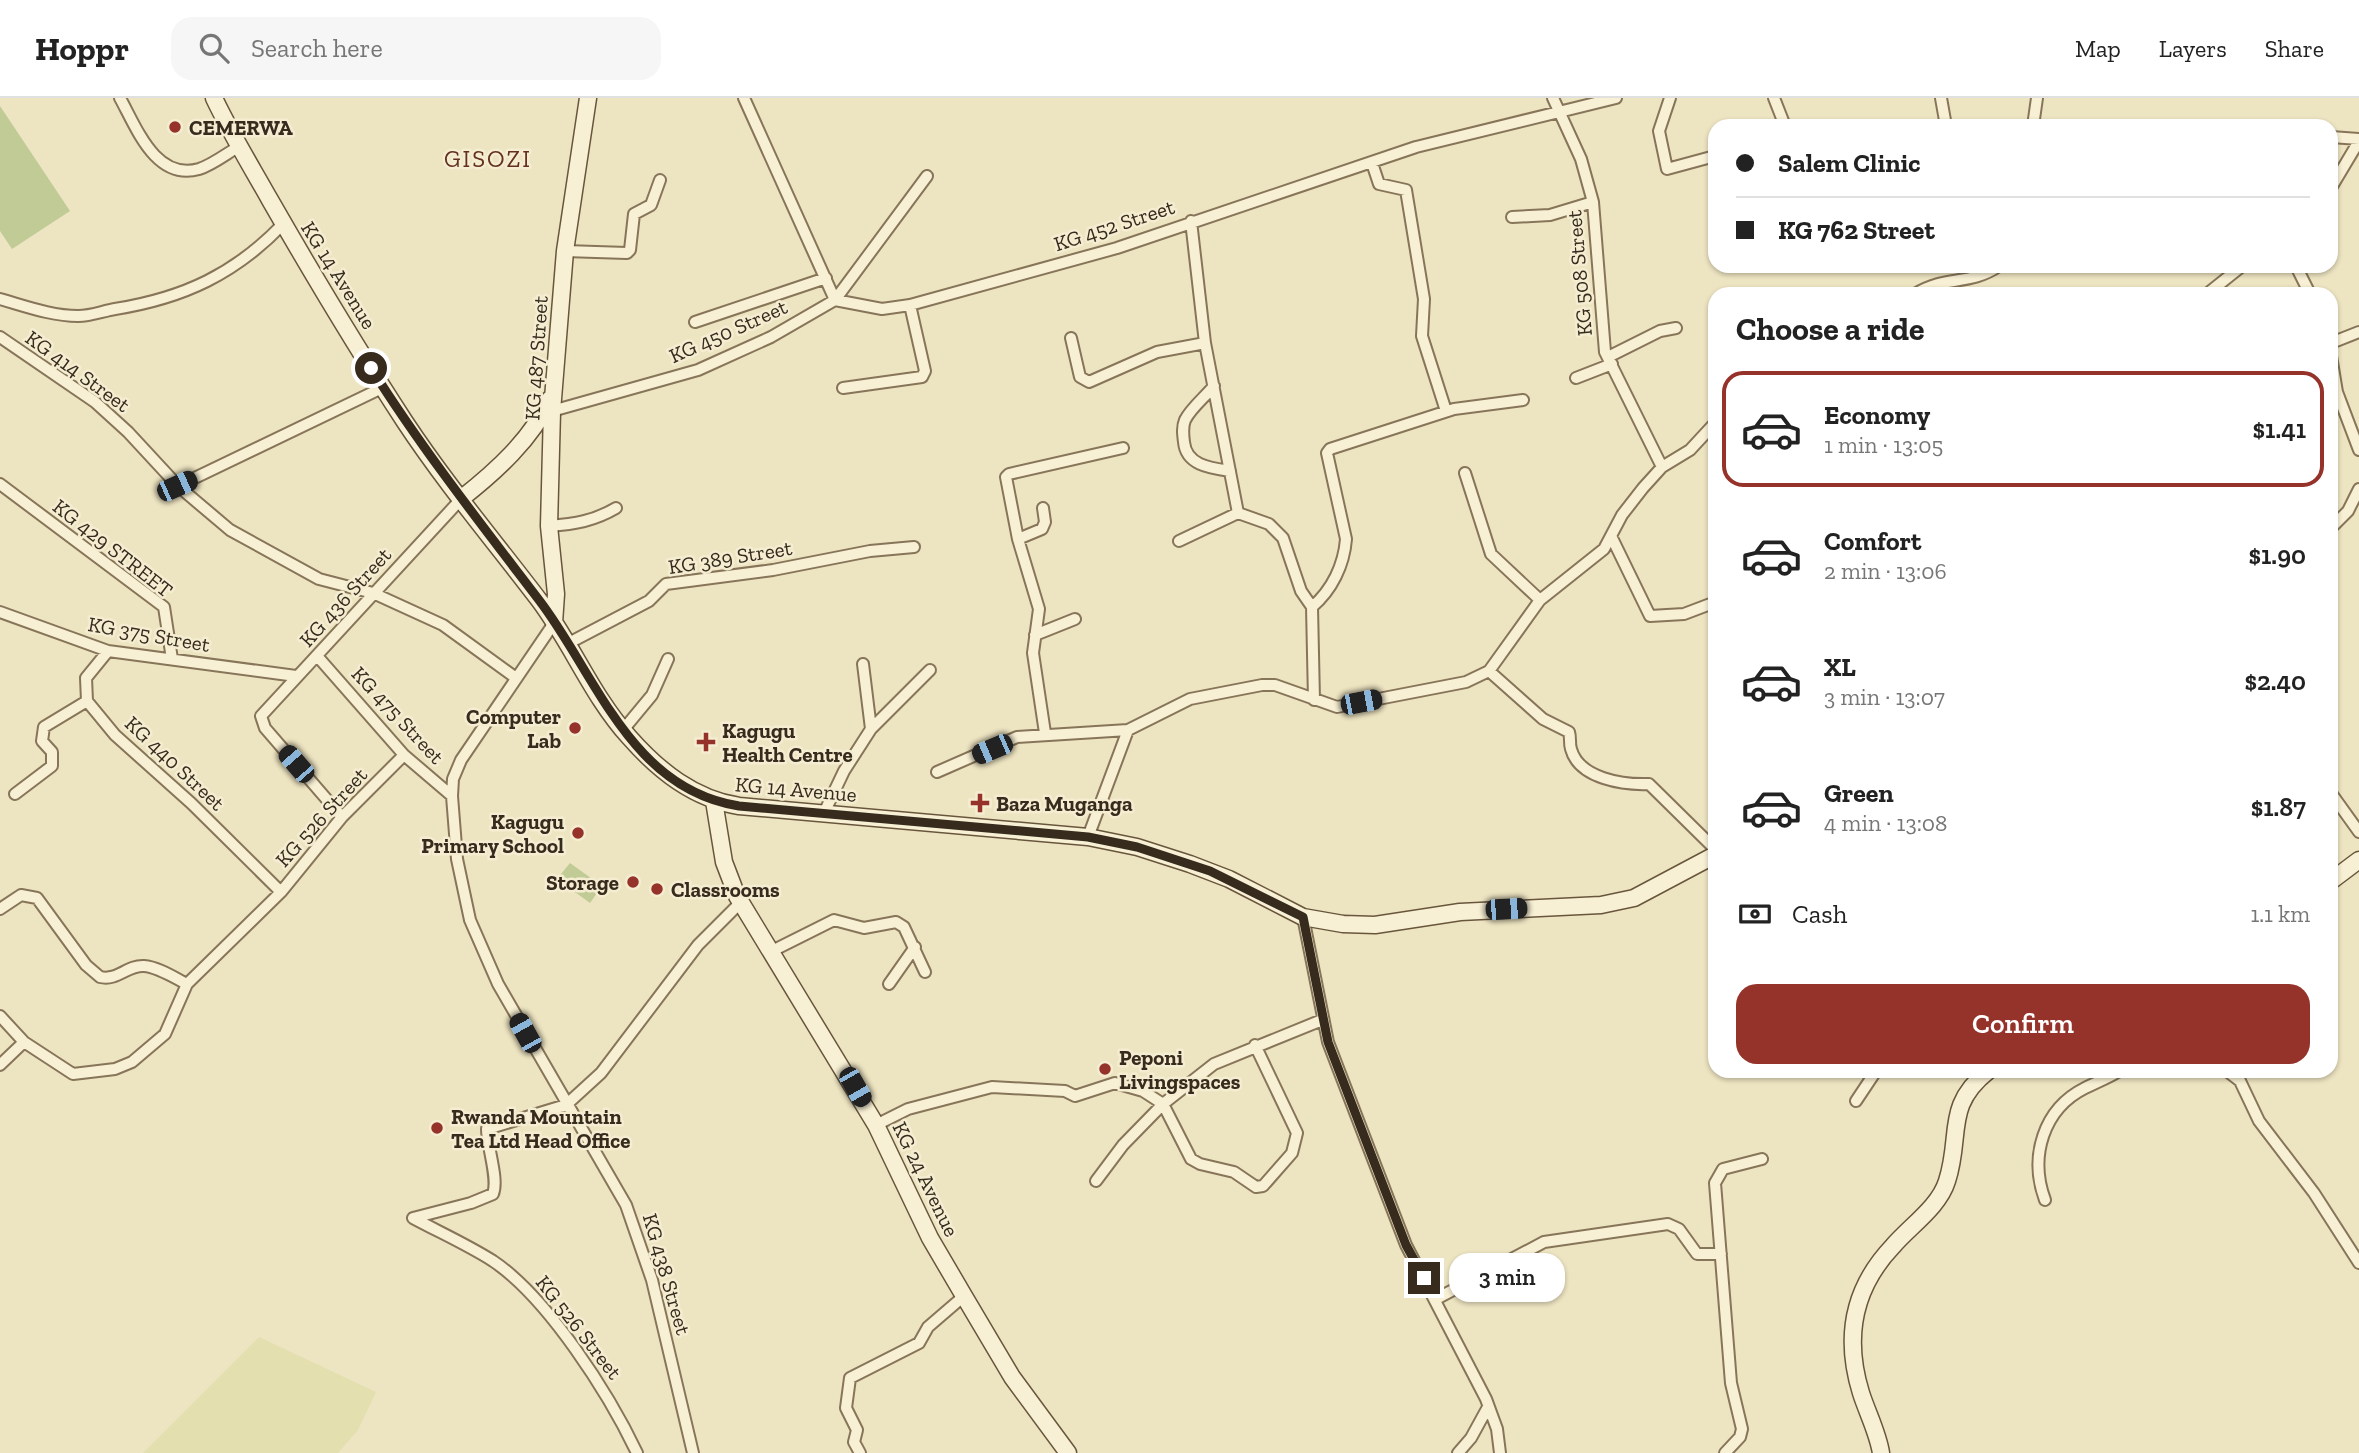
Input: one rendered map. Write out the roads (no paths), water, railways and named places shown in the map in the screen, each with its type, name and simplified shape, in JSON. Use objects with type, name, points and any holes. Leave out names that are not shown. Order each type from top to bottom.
[{"type":"main road","name":"KG 14 Avenue","points":[[214,98],[238,147],[283,224],[384,387],[554,623],[603,705],[664,772],[687,788],[714,801],[1088,837],[1137,847],[1200,868],[1248,888],[1303,917],[1375,925],[1460,912],[1601,905],[1634,898],[1708,859]]},
{"type":"main road","name":"KG 487 Street","points":[[554,623],[556,593],[549,526],[552,411],[565,251],[586,99]]},
{"type":"main road","points":[[462,498],[492,474],[542,415],[554,391]]},
{"type":"main road","name":"KG 24 Avenue","points":[[714,801],[727,873],[741,902],[877,1125],[930,1238],[1012,1377],[1068,1453]]},
{"type":"main road","points":[[2338,876],[2359,860]]},
{"type":"main road","points":[[1881,1453],[1856,1373],[1851,1341],[1855,1312],[1866,1281],[1880,1259],[1944,1189],[1951,1166],[1959,1107],[1967,1091],[1981,1078]]},
{"type":"street","points":[[120,98],[160,162],[174,171],[202,168],[238,147]]},
{"type":"street","points":[[744,98],[835,300]]},
{"type":"street","name":"KG 508 Street","points":[[1553,98],[1580,159],[1593,202],[1601,328],[1610,361],[1662,467]]},
{"type":"street","name":"KG 452 Street","points":[[835,300],[882,309],[910,305],[1116,248],[1416,147],[1616,98]]},
{"type":"street","points":[[1670,98],[1659,131],[1667,169],[1708,158]]},
{"type":"street","points":[[1774,98],[1782,119]]},
{"type":"street","points":[[1941,98],[1945,119]]},
{"type":"street","points":[[2034,119],[2037,98]]},
{"type":"street","points":[[2338,138],[2359,140],[2338,176]]},
{"type":"street","points":[[1372,163],[1379,184],[1406,190],[1424,299],[1422,336],[1446,411]]},
{"type":"street","points":[[835,300],[927,176]]},
{"type":"street","points":[[565,251],[626,253],[630,250],[634,214],[651,205],[660,180]]},
{"type":"street","points":[[1512,217],[1550,215],[1593,202]]},
{"type":"street","points":[[1191,221],[1205,343],[1238,513]]},
{"type":"street","points":[[0,299],[49,313],[79,316],[161,300],[208,283],[246,259],[283,224]]},
{"type":"street","points":[[1928,287],[1938,282],[1963,286],[1988,273]]},
{"type":"street","points":[[2216,287],[2233,273]]},
{"type":"street","points":[[695,322],[826,278]]},
{"type":"street","name":"KG 450 Street","points":[[552,411],[698,370],[771,337],[835,300]]},
{"type":"street","points":[[843,387],[922,377],[925,371],[910,305]]},
{"type":"street","points":[[1576,378],[1660,331],[1676,328]]},
{"type":"street","points":[[2338,340],[2359,332]]},
{"type":"street","name":"KG 414 Street","points":[[0,337],[96,402],[128,432],[177,486],[230,530],[319,579],[373,593],[443,625],[516,678]]},
{"type":"street","points":[[1071,338],[1080,377],[1089,382],[1157,352],[1205,343]]},
{"type":"street","points":[[1214,386],[1186,419],[1183,429],[1185,451],[1190,458],[1208,468],[1230,471]]},
{"type":"street","points":[[177,486],[384,387]]},
{"type":"street","points":[[2338,395],[2359,450]]},
{"type":"street","points":[[1312,607],[1330,589],[1345,551],[1346,539],[1328,451],[1446,411],[1522,400]]},
{"type":"street","points":[[937,772],[1017,737],[1045,733],[1128,730],[1190,699],[1262,685],[1275,685],[1337,707],[1466,682],[1489,671],[1540,600],[1604,549],[1622,515],[1662,467],[1690,450],[1708,431]]},
{"type":"street","points":[[1045,733],[1033,653],[1039,609],[1018,539],[1006,477],[1009,474],[1123,448]]},
{"type":"street","points":[[1465,473],[1491,555],[1540,600]]},
{"type":"street","name":"KG 429 STREET","points":[[0,484],[164,607],[172,659]]},
{"type":"street","points":[[2338,521],[2348,511],[2359,489]]},
{"type":"street","name":"KG 436 Street","points":[[341,817],[262,722],[261,716],[462,498]]},
{"type":"street","points":[[549,526],[577,524],[598,518],[616,508]]},
{"type":"street","points":[[1018,539],[1042,529],[1045,522],[1043,509]]},
{"type":"street","points":[[1179,541],[1238,513],[1269,523],[1283,538],[1301,591],[1312,607],[1314,700]]},
{"type":"street","points":[[1612,538],[1650,616],[1684,614],[1708,605]]},
{"type":"street","name":"KG 389 Street","points":[[567,644],[649,601],[666,584],[675,581],[773,570],[870,551],[914,547]]},
{"type":"street","name":"KG 375 Street","points":[[0,612],[108,651],[296,676]]},
{"type":"street","points":[[1035,635],[1075,620]]},
{"type":"street","name":"KG 438 Street","points":[[554,623],[461,760],[453,779],[457,859],[470,920],[512,1009],[626,1205],[641,1243],[693,1453]]},
{"type":"street","points":[[15,794],[52,766],[52,752],[42,741],[44,727],[87,702],[86,678],[108,651]]},
{"type":"street","name":"KG 475 Street","points":[[318,657],[404,755],[442,791],[452,796]]},
{"type":"street","points":[[623,730],[652,695],[668,659]]},
{"type":"street","points":[[863,664],[871,729]]},
{"type":"street","points":[[824,813],[844,771],[871,729],[930,670]]},
{"type":"street","points":[[1489,671],[1543,719],[1569,732],[1571,750],[1581,766],[1591,774],[1630,784],[1649,784],[1708,842]]},
{"type":"street","name":"KG 440 Street","points":[[87,702],[115,735],[191,803],[281,892]]},
{"type":"street","points":[[1088,837],[1128,730]]},
{"type":"street","name":"KG 526 Street","points":[[24,1042],[73,1074],[92,1074],[132,1062],[164,1034],[187,984],[281,892],[341,817],[404,755]]},
{"type":"street","points":[[2338,803],[2359,832]]},
{"type":"street","points":[[0,909],[21,895],[37,898],[86,965],[100,977],[119,976],[143,965],[187,984]]},
{"type":"street","points":[[566,1105],[601,1073],[698,945],[741,902]]},
{"type":"street","points":[[1303,917],[1322,1020],[1406,1245],[1436,1299],[1488,1406],[1497,1429],[1500,1453]]},
{"type":"street","points":[[772,951],[834,920],[864,928],[897,922],[904,927],[925,972]]},
{"type":"street","points":[[889,984],[915,947]]},
{"type":"street","points":[[0,1016],[24,1042],[0,1065]]},
{"type":"street","points":[[1096,1181],[1124,1145],[1163,1104],[1214,1064],[1255,1045],[1322,1020]]},
{"type":"street","points":[[877,1125],[908,1109],[992,1087],[1065,1091],[1075,1096],[1115,1083],[1143,1091],[1163,1104],[1191,1159],[1200,1164],[1234,1172],[1256,1187],[1263,1186],[1293,1153],[1297,1133],[1255,1045]]},
{"type":"street","points":[[1856,1101],[1871,1078]]},
{"type":"street","points":[[2045,1200],[2038,1154],[2055,1110],[2084,1088],[2105,1078]]},
{"type":"street","points":[[2236,1078],[2259,1121],[2314,1193],[2359,1264]]},
{"type":"street","name":"KG 526 Street","points":[[566,1105],[487,1129],[487,1149],[495,1181],[493,1194],[471,1203],[413,1218],[493,1261],[537,1300],[608,1395],[637,1453]]},
{"type":"street","points":[[1725,1453],[1740,1437],[1742,1429],[1731,1383],[1717,1175],[1723,1169],[1762,1159]]},
{"type":"street","points":[[1436,1299],[1533,1246],[1554,1240],[1668,1224],[1679,1229],[1698,1254],[1721,1254]]},
{"type":"street","points":[[860,1453],[854,1442],[857,1430],[846,1408],[850,1378],[919,1343],[928,1327],[964,1296]]},
{"type":"street","points":[[1458,1453],[1471,1438],[1488,1406]]},
{"type":"place","name":"CEMERWA","points":[[175,127]]},
{"type":"place","name":"Computer Lab","points":[[575,728]]},
{"type":"place","name":"Kagugu Health Centre","points":[[706,742]]},
{"type":"place","name":"Baza Muganga","points":[[980,803]]},
{"type":"place","name":"Kagugu Primary School","points":[[578,833]]},
{"type":"place","name":"Storage","points":[[633,882]]},
{"type":"place","name":"Classrooms","points":[[657,889]]},
{"type":"place","name":"Peponi Livingspaces","points":[[1105,1069]]},
{"type":"place","name":"Rwanda Mountain Tea Ltd Head Office","points":[[437,1128]]},
{"type":"district","name":"GISOZI","points":[[488,158]]}]
